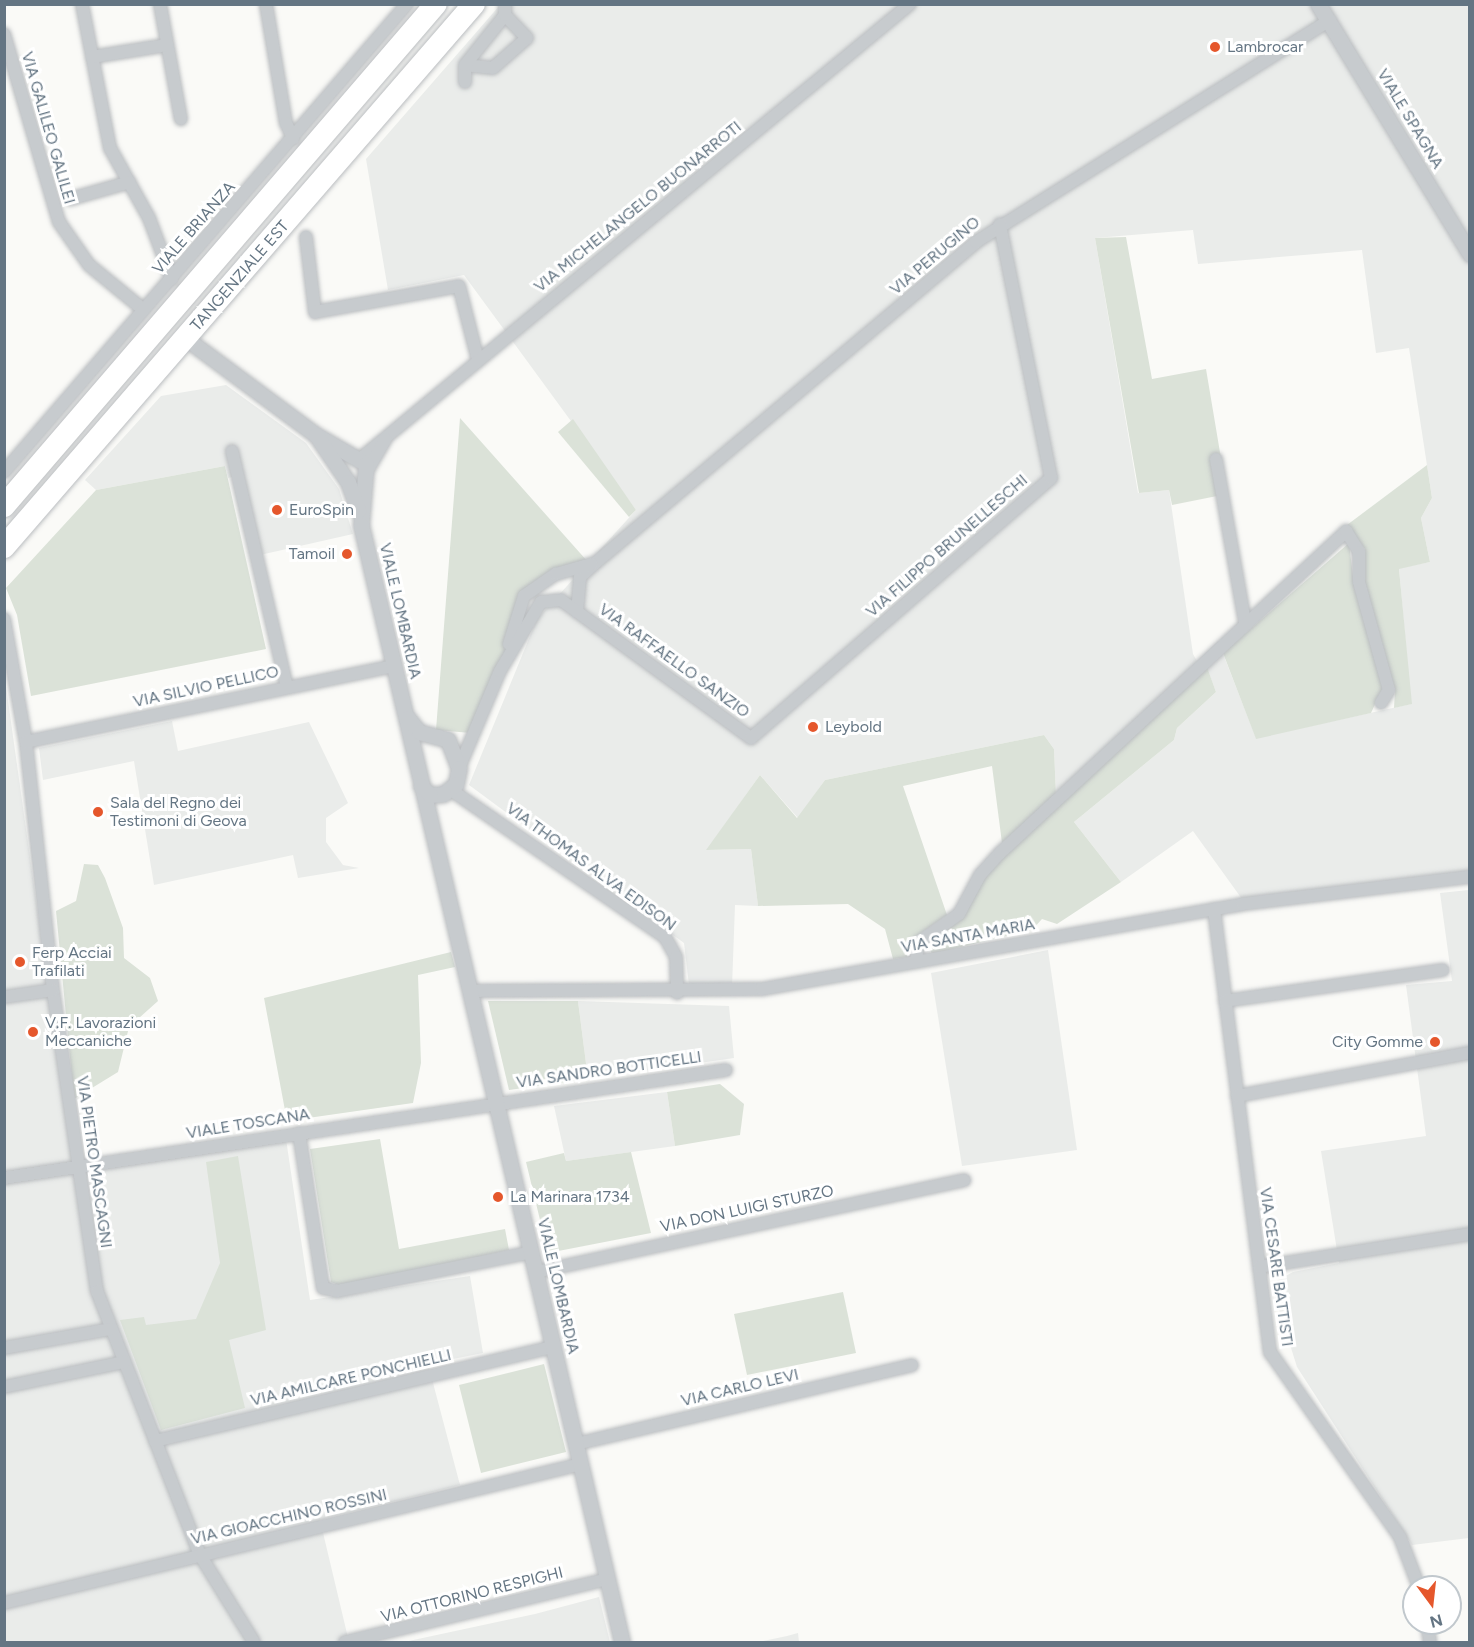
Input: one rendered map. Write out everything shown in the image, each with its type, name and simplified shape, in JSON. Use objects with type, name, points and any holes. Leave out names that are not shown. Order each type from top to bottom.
[{"type":"highway","name":"TANGENZIALE EST","points":[[4,506],[436,4]]},
{"type":"highway","name":"TANGENZIALE EST","points":[[4,547],[474,4]]},
{"type":"street","points":[[82,4],[110,148],[130,182],[172,279]]},
{"type":"street","points":[[160,4],[181,119]]},
{"type":"street","points":[[267,4],[286,123],[293,138]]},
{"type":"street","name":"VIALE BRIANZA","points":[[4,472],[407,4]]},
{"type":"street","name":"VIA MICHELANGELO BUONARROTI","points":[[357,457],[388,435],[910,4]]},
{"type":"street","name":"VIALE SPAGNA","points":[[1318,4],[1330,20],[1470,254]]},
{"type":"street","points":[[465,64],[493,68],[527,38],[505,10],[465,64],[465,82]]},
{"type":"street","name":"VIA PERUGINO","points":[[459,768],[500,671],[535,606],[551,598],[577,612],[577,586],[594,564],[999,224],[1330,20]]},
{"type":"street","name":"VIA GALILEO GALILEI","points":[[4,34],[59,222],[89,266],[139,306]]},
{"type":"street","points":[[92,57],[167,45]]},
{"type":"street","points":[[70,199],[130,182]]},
{"type":"street","name":"VIA FILIPPO BRUNELLESCHI","points":[[751,738],[1051,478],[999,224]]},
{"type":"street","points":[[306,237],[315,312],[459,286],[478,360]]},
{"type":"street","name":"VIALE LOMBARDIA","points":[[195,346],[316,435],[357,457],[365,475],[360,517]]},
{"type":"street","name":"VIALE LOMBARDIA","points":[[316,435],[344,477],[360,517],[622,1642]]},
{"type":"street","name":"VIA MICHELANGELO BUONARROTI","points":[[365,475],[388,435]]},
{"type":"street","points":[[232,451],[288,687]]},
{"type":"street","points":[[357,457],[343,460],[344,477],[365,475]]},
{"type":"street","points":[[1216,459],[1245,621]]},
{"type":"street","points":[[916,962],[918,943],[959,914],[980,874],[999,853],[1245,621],[1346,531],[1359,552],[1359,582],[1389,690],[1381,703]]},
{"type":"street","name":"VIA PERUGINO","points":[[500,671],[524,596],[556,574],[594,564]]},
{"type":"street","name":"VIA RAFFAELLO SANZIO","points":[[577,612],[751,738]]},
{"type":"street","name":"VIA PIETRO MASCAGNI","points":[[4,619],[26,742],[53,990],[89,1251],[111,1329],[200,1555],[254,1642]]},
{"type":"street","name":"VIA SILVIO PELLICO","points":[[26,742],[394,666]]},
{"type":"street","name":"VIALE LOMBARDIA","points":[[406,713],[413,727],[425,734]]},
{"type":"street","points":[[413,749],[425,734],[448,740],[472,735]]},
{"type":"street","points":[[448,740],[459,768]]},
{"type":"street","name":"VIALE LOMBARDIA","points":[[434,832],[434,810],[447,792],[459,768]]},
{"type":"street","points":[[421,786],[430,795],[447,792]]},
{"type":"street","name":"VIA THOMAS ALVA EDISON","points":[[447,792],[665,937],[676,957],[677,993]]},
{"type":"street","name":"VIA SANTA MARIA","points":[[471,991],[677,993],[762,989],[1214,909],[1470,877]]},
{"type":"street","name":"VIA CESARE BATTISTI","points":[[1214,909],[1258,1267],[1275,1361],[1400,1538],[1414,1575]]},
{"type":"street","points":[[1225,1001],[1443,970]]},
{"type":"street","points":[[4,997],[53,990]]},
{"type":"street","points":[[1237,1096],[1470,1053]]},
{"type":"street","name":"VIA SANDRO BOTTICELLI","points":[[497,1103],[726,1070]]},
{"type":"street","name":"VIALE TOSCANA","points":[[4,1178],[497,1103]]},
{"type":"street","points":[[299,1133],[323,1288],[336,1291],[532,1252]]},
{"type":"street","name":"VIA DON LUIGI STURZO","points":[[536,1272],[964,1180]]},
{"type":"street","points":[[1258,1267],[1470,1234]]},
{"type":"street","points":[[4,1348],[111,1329]]},
{"type":"street","name":"VIA AMILCARE PONCHIELLI","points":[[155,1441],[554,1347]]},
{"type":"street","points":[[4,1388],[124,1362]]},
{"type":"street","name":"VIA CARLO LEVI","points":[[576,1444],[912,1365]]},
{"type":"street","name":"VIA GIOACCHINO ROSSINI","points":[[4,1603],[581,1464]]},
{"type":"street","name":"VIA OTTORINO RESPIGHI","points":[[345,1642],[608,1579]]},
{"type":"shaded area","points":[[500,5],[1469,5],[1469,872],[1242,899],[1193,831],[1121,882],[1074,822],[1174,740],[1177,728],[1216,692],[1207,668],[1063,804],[1056,795],[1054,749],[1044,735],[825,780],[798,818],[760,775],[707,850],[751,849],[758,906],[735,905],[732,987],[689,985],[684,943],[469,785],[537,619],[636,510],[464,275],[388,290],[366,159]],"holes":[[[1193,230],[1198,264],[1362,250],[1376,353],[1409,348],[1432,498],[1421,518],[1430,562],[1399,568],[1411,704],[1256,738],[1218,641],[1197,661],[1193,654],[1169,490],[1138,493],[1095,238]]]},
{"type":"shaded area","points":[[1126,237],[1152,379],[1206,369],[1227,494],[1172,505],[1169,490],[1139,493],[1095,238]]},
{"type":"shaded area","points":[[226,385],[306,443],[339,489],[353,534],[260,555],[242,475],[228,478],[225,466],[96,490],[85,480],[161,396]]},
{"type":"shaded area","points":[[460,418],[588,562],[532,588],[471,733],[436,730]]},
{"type":"shaded area","points":[[573,419],[636,510],[629,517],[558,432]]},
{"type":"shaded area","points":[[1427,465],[1432,498],[1421,518],[1430,562],[1399,569],[1412,704],[1394,708],[1395,691],[1364,580],[1365,549],[1347,525]]},
{"type":"shaded area","points":[[225,466],[266,649],[31,696],[17,615],[6,588],[96,490]]},
{"type":"shaded area","points":[[1349,543],[1354,585],[1383,687],[1371,713],[1256,739],[1223,653]]},
{"type":"shaded area","points":[[1207,667],[1216,692],[1177,728],[1174,740],[1074,822],[1121,882],[1057,924],[1042,919],[1032,930],[932,954],[927,943],[964,915],[989,871],[1022,837]]},
{"type":"shaded area","points":[[4,672],[74,1171],[286,1139],[310,1300],[470,1276],[483,1353],[428,1364],[460,1485],[320,1520],[349,1642],[5,1642]]},
{"type":"shaded area","points":[[172,721],[178,751],[309,722],[348,803],[326,818],[326,842],[343,865],[359,868],[298,878],[293,855],[154,885],[134,761],[43,780],[39,748]]},
{"type":"shaded area","points":[[1044,735],[1054,749],[1056,795],[1002,843],[992,766],[903,786],[947,915],[915,937],[907,957],[893,959],[885,929],[848,904],[758,906],[751,849],[706,850],[760,775],[797,818],[825,780]]},
{"type":"shaded area","points":[[84,864],[98,865],[123,928],[124,958],[150,978],[158,1001],[129,1027],[118,1072],[74,1099],[56,911],[76,901]]},
{"type":"shaded area","points":[[1469,890],[1469,1538],[1412,1545],[1297,1367],[1271,1284],[1293,1272],[1339,1263],[1321,1151],[1426,1136],[1406,985],[1452,981],[1440,893]]},
{"type":"shaded area","points":[[1048,950],[1077,1150],[962,1166],[931,973]]},
{"type":"shaded area","points":[[451,952],[455,967],[418,975],[421,1063],[413,1103],[287,1121],[264,998]]},
{"type":"shaded area","points":[[488,1001],[578,1001],[588,1079],[509,1090]]},
{"type":"shaded area","points":[[578,1001],[729,1006],[734,1058],[588,1079]]},
{"type":"shaded area","points":[[720,1084],[744,1104],[740,1135],[675,1146],[667,1092]]},
{"type":"shaded area","points":[[667,1092],[675,1146],[566,1161],[554,1106]]},
{"type":"shaded area","points":[[380,1139],[399,1249],[505,1229],[509,1250],[344,1287],[331,1282],[310,1149]]},
{"type":"shaded area","points":[[631,1152],[651,1233],[548,1253],[526,1162],[564,1153],[566,1161]]},
{"type":"shaded area","points":[[238,1156],[266,1330],[229,1340],[245,1408],[161,1430],[120,1320],[144,1317],[146,1325],[196,1319],[220,1263],[206,1162]]},
{"type":"shaded area","points":[[843,1292],[856,1353],[747,1375],[734,1314]]},
{"type":"shaded area","points":[[544,1364],[566,1452],[481,1473],[459,1385]]},
{"type":"shaded area","points":[[599,1597],[610,1642],[404,1642],[535,1614]]},
{"type":"shaded area","points":[[798,1633],[799,1642],[758,1642],[787,1636]]},
{"type":"place","name":"Lambrocar","points":[[1215,47]]},
{"type":"place","name":"EuroSpin","points":[[277,510]]},
{"type":"place","name":"Tamoil","points":[[347,554]]},
{"type":"place","name":"Leybold","points":[[813,727]]},
{"type":"place","name":"Sala del Regno dei Testimoni di Geova","points":[[98,812]]},
{"type":"place","name":"Ferp Acciai Trafilati","points":[[20,962]]},
{"type":"place","name":"V.F. Lavorazioni Meccaniche","points":[[33,1032]]},
{"type":"place","name":"City Gomme","points":[[1435,1042]]},
{"type":"place","name":"La Marinara 1734","points":[[498,1197]]}]
